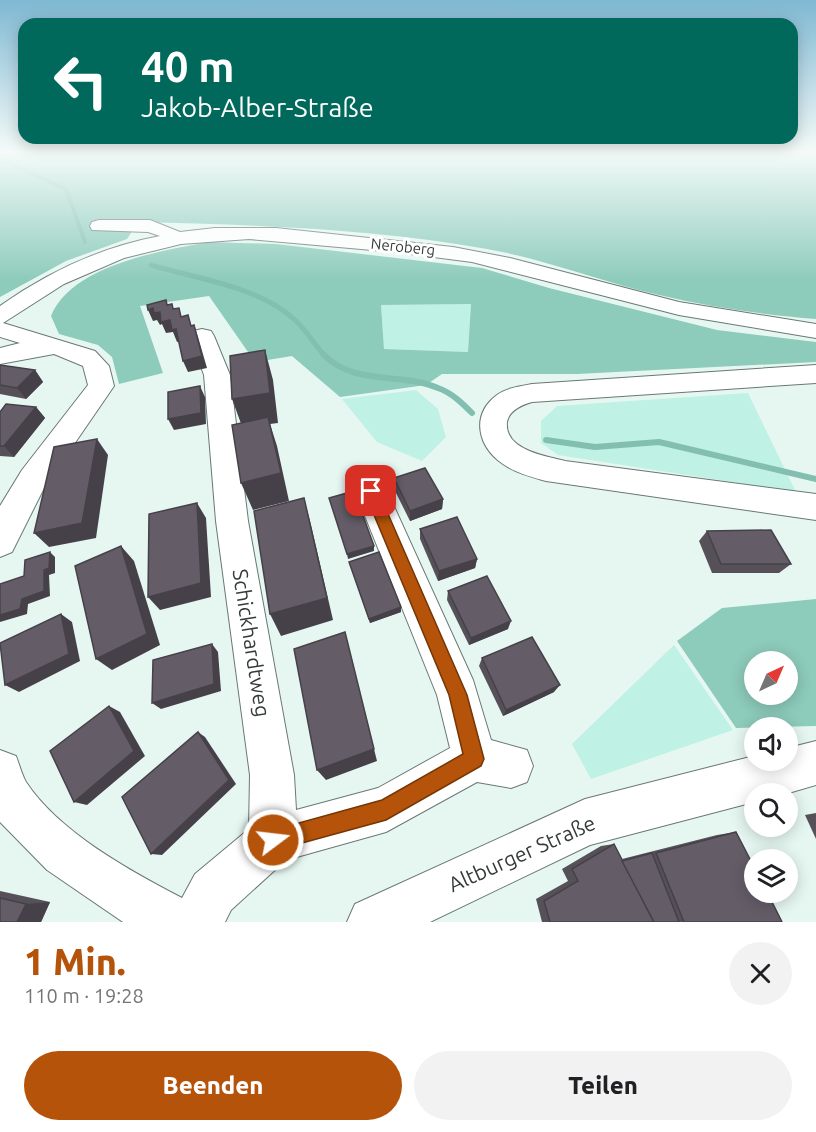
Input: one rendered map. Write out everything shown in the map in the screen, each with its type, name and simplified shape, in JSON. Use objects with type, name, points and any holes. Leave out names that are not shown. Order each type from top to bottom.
[{"type":"street","points":[[99,226],[150,226],[183,238]]},
{"type":"street","name":"Neroberg","points":[[0,317],[43,286],[88,262],[120,251],[183,238],[250,233],[453,253],[509,264],[661,305],[752,323],[816,331]]},
{"type":"street","points":[[0,330],[33,336],[54,346],[74,350],[91,358],[100,369],[101,386],[36,470],[11,513],[0,542]]},
{"type":"street","name":"Schickhardtweg","points":[[202,336],[217,375],[232,521],[272,775],[273,840]]},
{"type":"street","points":[[6,352],[54,346]]},
{"type":"street","points":[[816,374],[532,393],[507,401],[495,413],[491,425],[496,441],[515,457],[539,467],[577,475],[816,507]]},
{"type":"street","points":[[197,922],[213,892],[273,840],[386,809],[492,762],[458,695],[371,491]]},
{"type":"street","name":"Altburger Straße","points":[[373,922],[585,823],[816,763]]},
{"type":"street","points":[[3,792],[45,836],[105,883],[174,922]]},
{"type":"green space","points":[[0,195],[816,195],[816,319],[737,310],[678,299],[637,290],[509,253],[444,242],[357,232],[182,223],[138,222],[127,239],[66,261],[0,297]]},
{"type":"green space","points":[[209,242],[276,244],[482,268],[549,288],[717,330],[816,342],[816,362],[577,374],[442,374],[426,385],[340,397],[292,356],[255,362],[209,296],[140,306],[163,373],[119,384],[112,357],[98,345],[59,334],[51,316],[62,299],[78,284],[120,263],[167,250]],"holes":[[[471,304],[468,352],[384,349],[381,305]]]},
{"type":"green space","points":[[471,304],[468,352],[384,349],[381,305]]},
{"type":"green space","points":[[416,390],[438,409],[446,437],[422,461],[377,442],[342,399]]},
{"type":"green space","points":[[748,393],[796,492],[558,455],[541,443],[541,421],[557,406]]},
{"type":"green space","points":[[816,599],[816,726],[798,726],[798,717],[744,717],[744,728],[736,728],[677,641],[722,608]]},
{"type":"green space","points":[[674,645],[733,730],[591,779],[572,744]]},
{"type":"building","points":[[166,300],[167,305],[172,304],[173,309],[179,308],[181,317],[188,315],[191,326],[194,325],[202,356],[183,361],[176,329],[172,330],[170,320],[161,322],[160,312],[154,313],[153,308],[148,310],[147,305]]},
{"type":"building","points":[[265,350],[270,393],[232,399],[230,356]]},
{"type":"building","points":[[0,365],[35,370],[17,388],[0,385]]},
{"type":"building","points":[[200,386],[201,413],[168,419],[168,392]]},
{"type":"building","points":[[6,404],[36,407],[4,446],[0,446],[0,412]]},
{"type":"building","points":[[268,417],[281,473],[241,483],[232,425]]},
{"type":"building","points":[[97,439],[82,523],[34,533],[54,447]]},
{"type":"building","points":[[425,468],[443,499],[410,511],[394,478]]},
{"type":"building","points":[[354,491],[374,546],[347,554],[329,498]]},
{"type":"building","points":[[304,498],[327,598],[270,614],[254,511]]},
{"type":"building","points":[[197,503],[201,583],[148,597],[149,514]]},
{"type":"building","points":[[457,517],[477,559],[439,571],[420,529]]},
{"type":"building","points":[[771,530],[791,564],[721,564],[707,531]]},
{"type":"building","points":[[121,546],[147,634],[96,659],[75,566]]},
{"type":"building","points":[[50,552],[49,568],[44,570],[44,591],[22,599],[20,609],[0,615],[0,584],[24,576],[25,560]]},
{"type":"building","points":[[379,552],[401,607],[369,619],[349,562]]},
{"type":"building","points":[[487,576],[511,621],[471,638],[448,591]]},
{"type":"building","points":[[61,614],[69,654],[5,685],[0,643]]},
{"type":"building","points":[[345,632],[374,749],[317,770],[294,649]]},
{"type":"building","points":[[532,637],[560,685],[506,710],[482,658]]},
{"type":"building","points":[[212,644],[214,684],[152,703],[153,660]]},
{"type":"building","points":[[109,706],[134,751],[74,802],[50,751]]},
{"type":"building","points":[[198,732],[229,780],[151,854],[122,797]]},
{"type":"building","points":[[736,832],[745,849],[744,903],[772,903],[782,922],[684,922],[656,853]]},
{"type":"building","points":[[614,844],[654,922],[550,922],[544,901],[578,881],[572,869]]},
{"type":"building","points":[[652,853],[679,922],[654,922],[622,861]]},
{"type":"building","points":[[0,898],[26,904],[17,922],[0,922]]},
{"type":"waterway","points":[[68,195],[85,242]]},
{"type":"waterway","points":[[151,265],[226,285],[263,299],[280,308],[295,320],[324,355]]},
{"type":"waterway","points":[[324,355],[349,371],[363,375],[409,380],[438,388],[452,395],[472,413]]},
{"type":"waterway","points":[[546,440],[595,447],[659,442],[816,479]]},
{"type":"route","points":[[273,840],[386,809],[474,759],[458,695],[371,491]]}]
